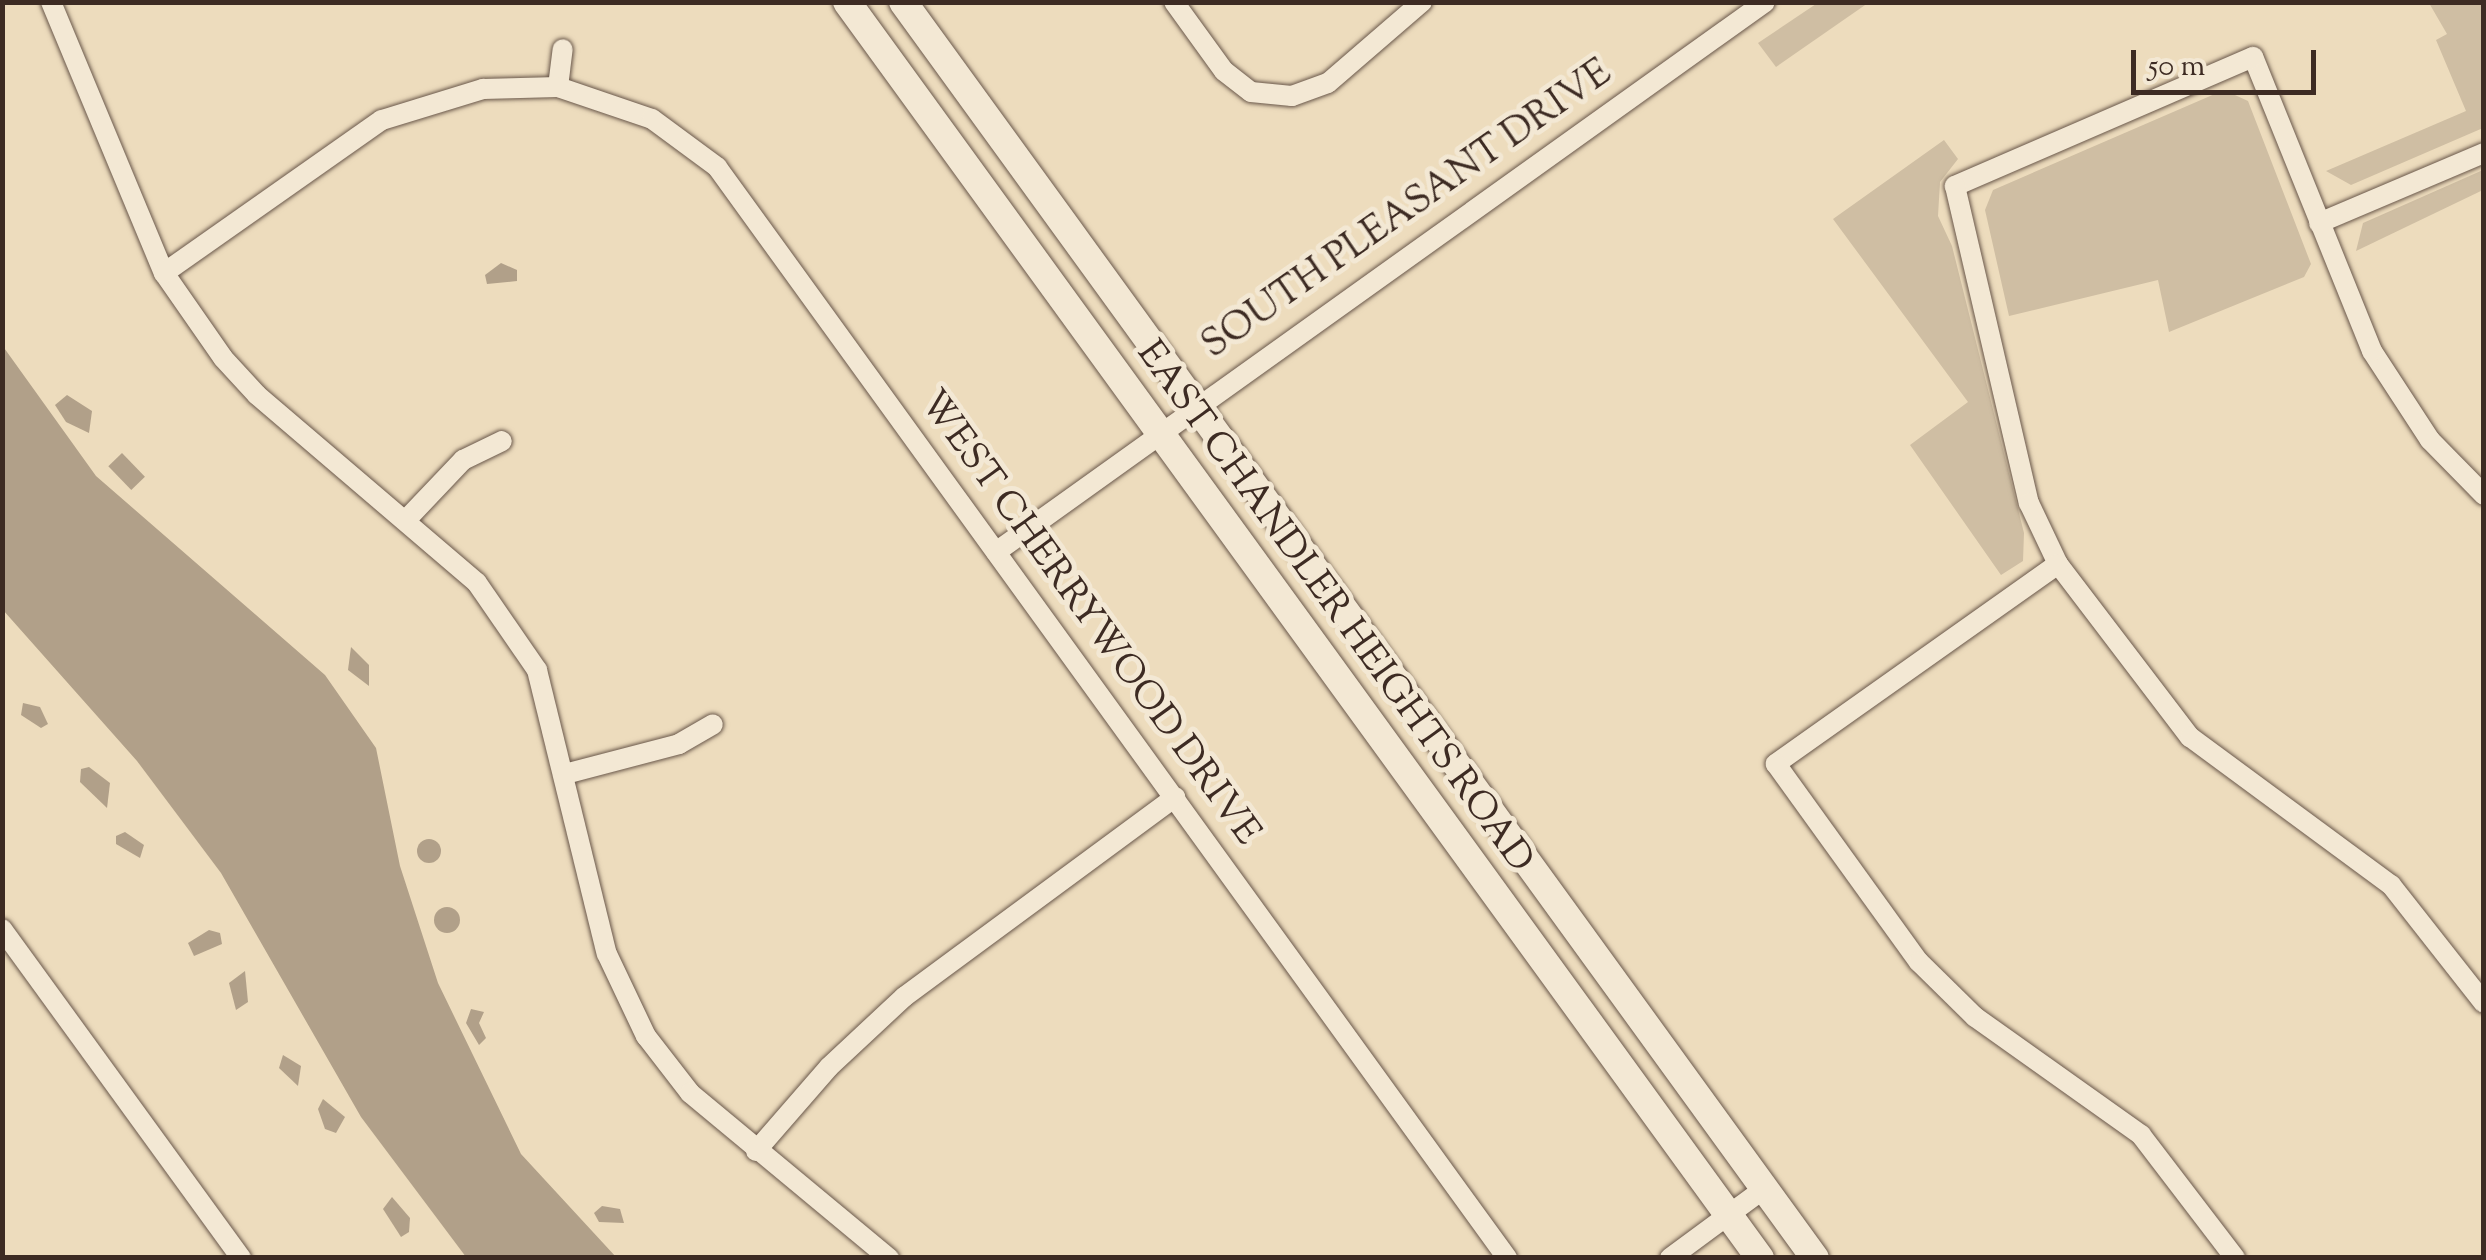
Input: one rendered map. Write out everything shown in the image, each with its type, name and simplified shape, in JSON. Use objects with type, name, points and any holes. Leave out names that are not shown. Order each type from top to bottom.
[{"type":"main road","name":"EAST CHANDLER HEIGHTS ROAD","points":[[847,2],[1760,1258]]},
{"type":"main road","name":"EAST CHANDLER HEIGHTS ROAD","points":[[904,2],[1815,1258]]},
{"type":"street","points":[[51,2],[164,272],[257,395],[406,520],[501,611],[537,670],[607,954],[646,1036],[690,1093],[889,1258]]},
{"type":"street","points":[[1174,2],[1224,72],[1251,92],[1292,96],[1328,83],[1422,2]]},
{"type":"street","name":"SOUTH PLEASANT DRIVE","points":[[996,552],[1196,403],[1765,2]]},
{"type":"street","points":[[164,272],[382,120],[483,89],[558,87],[563,49]]},
{"type":"street","points":[[2484,495],[2430,440],[2389,382],[2253,57],[1955,186],[2024,487],[2058,564],[2180,726],[2391,885],[2484,1003]]},
{"type":"street","name":"WEST CHERRYWOOD DRIVE","points":[[558,87],[652,119],[717,167],[1508,1258]]},
{"type":"street","points":[[2320,223],[2484,153]]},
{"type":"street","points":[[406,520],[462,460],[502,441]]},
{"type":"street","points":[[2058,564],[1776,764],[1919,962],[1975,1017],[2141,1136],[2236,1258]]},
{"type":"street","points":[[565,774],[678,744],[713,724]]},
{"type":"street","points":[[756,1151],[829,1067],[904,997],[1175,797]]},
{"type":"street","points":[[2,929],[242,1258]]},
{"type":"street","points":[[1670,1258],[1765,1188]]},
{"type":"shaded area","points":[[1819,2],[1868,3],[1776,67],[1758,43]]},
{"type":"shaded area","points":[[2429,3],[2483,3],[2483,128],[2351,185],[2326,171],[2466,111],[2436,40],[2447,34]]},
{"type":"shaded area","points":[[2224,90],[2248,101],[2311,264],[2304,277],[2169,332],[2158,280],[2009,316],[1985,210],[1993,190]]},
{"type":"shaded area","points":[[1944,140],[1958,159],[1940,182],[1938,216],[1952,246],[2024,533],[2023,561],[2001,575],[1910,445],[1968,402],[1833,219]]},
{"type":"shaded area","points":[[2483,170],[2483,190],[2356,251],[2363,223]]},
{"type":"shaded area","points":[[501,263],[517,270],[517,281],[487,284],[485,275]]},
{"type":"shaded area","points":[[2,345],[96,476],[325,675],[376,748],[400,866],[438,983],[521,1154],[616,1257],[466,1257],[361,1117],[221,873],[137,761],[3,610]]},
{"type":"shaded area","points":[[67,395],[92,411],[89,433],[66,422],[55,405]]},
{"type":"shaded area","points":[[122,453],[145,477],[131,490],[108,466]]},
{"type":"shaded area","points":[[351,647],[369,665],[369,686],[348,670]]},
{"type":"shaded area","points":[[23,703],[40,707],[48,724],[41,728],[21,715]]},
{"type":"shaded area","points":[[89,767],[110,783],[107,808],[80,782],[81,769]]},
{"type":"shaded area","points":[[125,832],[144,845],[140,858],[116,844],[116,836]]},
{"type":"shaded area","points":[[429,839],[438,842],[438,860],[429,863],[420,860],[417,851],[420,842]]},
{"type":"shaded area","points":[[447,907],[456,911],[460,920],[456,929],[447,933],[438,929],[434,920],[438,911]]},
{"type":"shaded area","points":[[209,930],[220,933],[222,944],[194,956],[188,943]]},
{"type":"shaded area","points":[[245,971],[248,1002],[236,1010],[229,983]]},
{"type":"shaded area","points":[[471,1009],[484,1012],[479,1023],[486,1038],[479,1045],[466,1023]]},
{"type":"shaded area","points":[[283,1055],[301,1066],[298,1086],[279,1068]]},
{"type":"shaded area","points":[[323,1099],[345,1117],[336,1133],[325,1129],[318,1109]]},
{"type":"shaded area","points":[[392,1197],[410,1218],[409,1232],[401,1237],[383,1209]]},
{"type":"shaded area","points":[[602,1206],[620,1209],[624,1223],[599,1222],[594,1213]]}]
